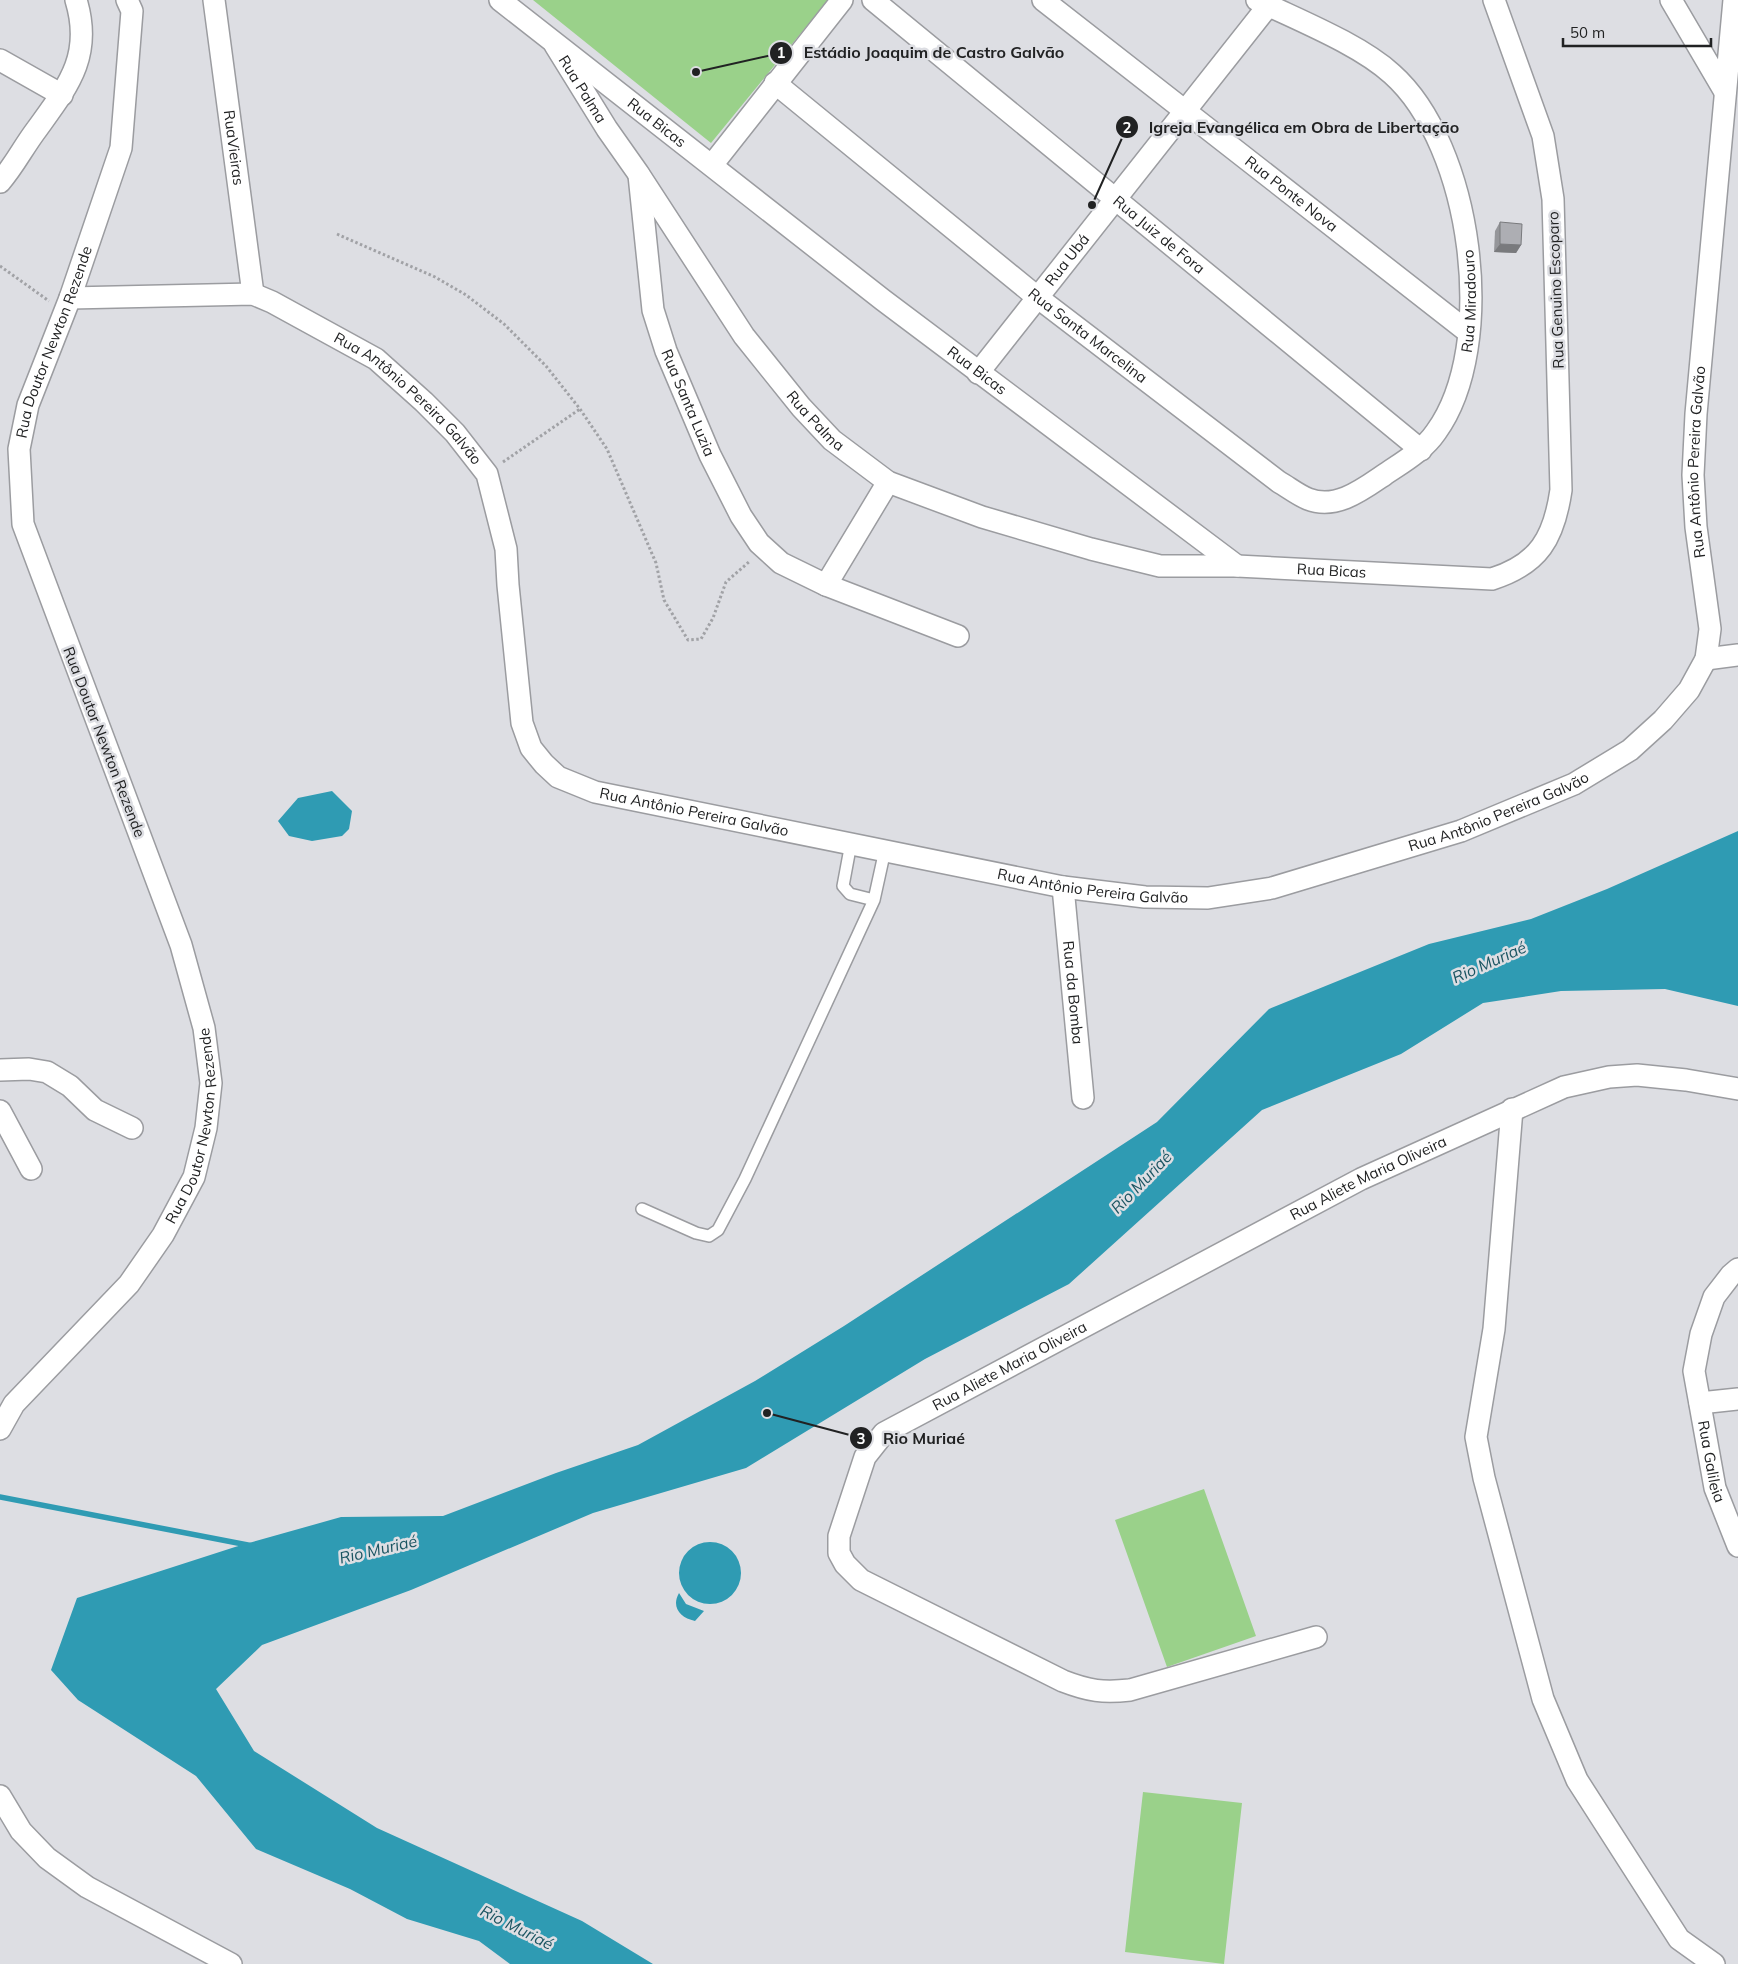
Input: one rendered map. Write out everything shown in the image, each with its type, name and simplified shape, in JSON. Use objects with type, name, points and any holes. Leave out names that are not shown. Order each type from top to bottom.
[{"type":"street","points":[[0,182],[62,95],[75,70],[81,50],[82,19],[76,0]]},
{"type":"street","name":"Rua Doutor Newton Rezende","points":[[0,1429],[7,1402],[129,1284],[163,1235],[194,1177],[206,1128],[211,1083],[204,1028],[181,945],[23,524],[19,449],[28,406],[67,304],[121,148],[132,11],[127,0]]},
{"type":"street","name":"RuaVieiras","points":[[214,0],[253,294]]},
{"type":"street","name":"Rua Bicas","points":[[500,0],[555,45],[712,164],[978,373],[1236,566],[1462,579],[1492,578],[1513,572]]},
{"type":"street","points":[[712,164],[842,0]]},
{"type":"street","name":"Rua Juiz de Fora","points":[[873,0],[1421,450]]},
{"type":"street","name":"Rua Ponte Nova","points":[[1043,0],[1468,332]]},
{"type":"street","name":"Rua Genuino Escoparo","points":[[1494,0],[1543,136],[1553,199],[1561,490],[1559,508],[1548,540],[1538,553],[1513,572]]},
{"type":"street","points":[[1671,0],[1725,92]]},
{"type":"street","name":"Rua Antônio Pereira Galvão","points":[[67,304],[253,294],[272,302],[376,359],[424,402],[449,427],[487,474],[506,548],[522,723],[531,748],[558,777],[595,792],[1063,886],[1145,897],[1208,898],[1272,888],[1461,831],[1574,784],[1630,750],[1663,720],[1689,690],[1706,659],[1710,629],[1696,527],[1693,475],[1696,414],[1734,0]]},
{"type":"street","name":"Rua Ubá","points":[[978,373],[1185,111],[1263,3]]},
{"type":"street","name":"Rua Miradouro","points":[[1263,3],[1369,56],[1393,74],[1427,115],[1444,153],[1463,210],[1471,273],[1468,332],[1461,381],[1437,432],[1421,450]]},
{"type":"street","name":"Rua Palma","points":[[555,45],[607,129],[638,173],[744,336],[801,407],[832,440],[888,482],[982,517],[1092,549],[1160,566],[1236,566]]},
{"type":"street","points":[[0,60],[62,95]]},
{"type":"street","name":"Rua Santa Marcelina","points":[[775,83],[1038,297],[1279,482],[1309,500],[1328,501],[1353,496],[1421,450]]},
{"type":"street","name":"Rua Santa Luzia","points":[[638,173],[653,310],[666,350],[710,455],[742,516],[765,548],[782,563],[826,585],[958,636]]},
{"type":"street","points":[[826,585],[888,482]]},
{"type":"street","points":[[1706,659],[1738,655]]},
{"type":"street","name":"Rua da Bomba","points":[[1063,886],[1083,1098]]},
{"type":"street","points":[[0,1070],[29,1069],[47,1072],[70,1086],[95,1110],[132,1128]]},
{"type":"street","name":"Rua Aliete Maria Oliveira","points":[[1316,1637],[1130,1690],[1106,1693],[1087,1690],[1063,1681],[880,1592],[861,1580],[845,1564],[839,1553],[839,1536],[865,1457],[874,1442],[884,1433],[1361,1179],[1564,1087],[1609,1077],[1636,1075],[1686,1080],[1738,1089]]},
{"type":"street","points":[[1512,1109],[1494,1329],[1476,1436],[1484,1478],[1543,1700],[1577,1780],[1679,1939],[1714,1964]]},
{"type":"street","points":[[0,1111],[31,1169]]},
{"type":"street","name":"Rua Galileia","points":[[1738,1269],[1714,1297],[1701,1334],[1694,1371],[1715,1488],[1738,1546]]},
{"type":"street","points":[[1700,1403],[1738,1399]]},
{"type":"street","points":[[0,1796],[21,1831],[47,1858],[87,1887],[231,1964]]},
{"type":"lane","points":[[851,843],[843,886],[850,894],[874,900]]},
{"type":"lane","points":[[642,1209],[696,1233],[709,1236],[718,1230],[757,1153],[874,900],[885,850]]},
{"type":"path","points":[[337,234],[435,277],[466,295],[504,324],[546,366],[580,408],[606,449],[656,563],[664,600],[688,640],[701,639],[712,618],[726,582],[765,548]]},
{"type":"path","points":[[0,266],[67,304]]},
{"type":"path","points":[[487,474],[580,408]]},
{"type":"green space","points":[[533,0],[828,0],[711,143]]},
{"type":"green space","points":[[1204,1489],[1256,1636],[1167,1667],[1115,1520]]},
{"type":"green space","points":[[1143,1792],[1242,1803],[1224,1964],[1125,1952]]},
{"type":"water","points":[[332,791],[352,811],[349,829],[342,836],[312,841],[289,836],[278,821],[298,798]]},
{"type":"water","name":"Rio Muriaé","points":[[1738,831],[1738,1006],[1665,989],[1561,991],[1483,1003],[1401,1054],[1262,1110],[1069,1284],[925,1359],[746,1468],[593,1513],[411,1590],[262,1645],[216,1689],[254,1751],[377,1828],[582,1921],[653,1964],[510,1964],[479,1941],[407,1919],[350,1889],[256,1849],[196,1776],[78,1700],[51,1670],[77,1598],[235,1547],[341,1517],[443,1516],[556,1473],[638,1445],[755,1381],[844,1326],[1157,1122],[1269,1009],[1429,944],[1531,919],[1607,889]]},
{"type":"water","points":[[704,1542],[716,1542],[732,1551],[739,1561],[741,1573],[739,1585],[732,1595],[716,1604],[704,1604],[693,1599],[684,1590],[679,1579],[679,1567],[684,1556],[693,1547]]},
{"type":"water","points":[[679,1593],[686,1604],[704,1611],[695,1621],[681,1615],[678,1611],[676,1603]]},
{"type":"building","points":[[1500,222],[1522,224],[1521,245],[1500,244]]},
{"type":"waterway","points":[[0,1497],[253,1546]]},
{"type":"place","name":"Estádio Joaquim de Castro Galvão","points":[[696,72]]},
{"type":"place","name":"Igreja Evangélica em Obra de Libertação","points":[[1092,205]]},
{"type":"place","name":"Rio Muriaé","points":[[767,1413]]}]
